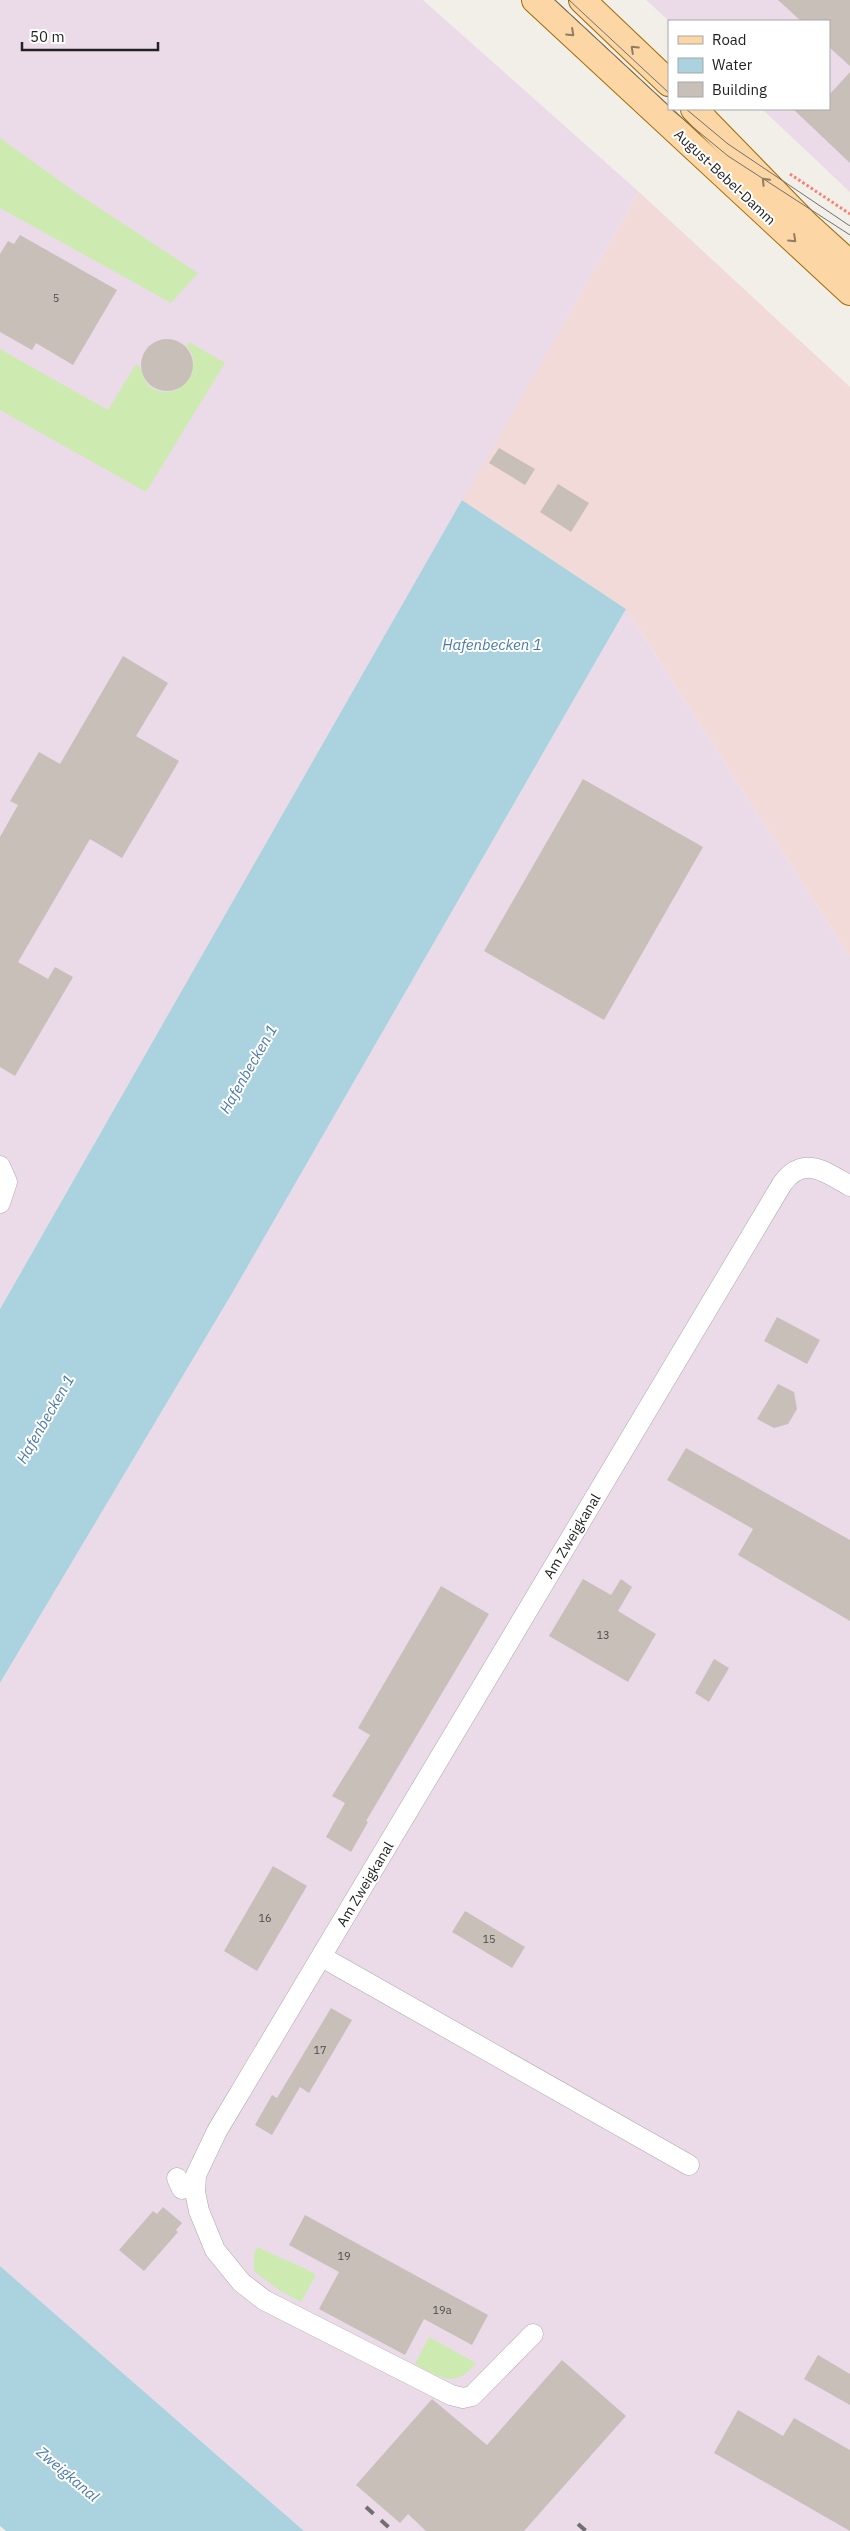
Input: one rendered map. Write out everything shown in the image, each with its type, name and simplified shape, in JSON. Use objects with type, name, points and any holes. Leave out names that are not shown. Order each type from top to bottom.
[{"type":"main road","name":"August-Bebel-Damm","points":[[535,0],[850,292]]},
{"type":"main road","points":[[582,0],[668,82]]},
{"type":"main road","name":"August-Bebel-Damm","points":[[695,110],[808,226],[850,264]]},
{"type":"street","points":[[0,1166],[7,1182],[0,1204]]},
{"type":"street","name":"Am Zweigkanal","points":[[533,2334],[472,2396],[463,2398],[452,2395],[264,2300],[241,2282],[215,2250],[203,2224],[196,2197],[196,2172],[231,2109],[782,1184],[793,1172],[808,1167],[825,1172],[850,1186]]},
{"type":"street","points":[[322,1957],[689,2166]]},
{"type":"shaded area","points":[[0,0],[423,0],[639,192],[0,1309]]},
{"type":"shaded area","points":[[646,0],[850,0],[850,192],[763,110],[830,110],[830,20],[668,20]]},
{"type":"shaded area","points":[[639,192],[850,387],[850,957],[626,609],[462,500]]},
{"type":"shaded area","points":[[626,609],[850,957],[850,2531],[304,2531],[0,2266],[0,1683],[234,1290]]},
{"type":"green space","points":[[0,138],[78,194],[198,273],[171,303],[0,208]]},
{"type":"green space","points":[[189,342],[225,363],[146,492],[0,410],[0,349],[108,410],[136,364],[141,369],[148,384],[156,390],[166,392],[182,386],[188,380],[194,364],[187,346]]},
{"type":"green space","points":[[258,2247],[316,2275],[301,2302],[279,2290],[254,2271],[254,2253]]},
{"type":"green space","points":[[429,2337],[476,2363],[468,2371],[454,2379],[440,2377],[415,2364]]},
{"type":"water","name":"Hafenbecken 1","points":[[462,500],[626,609],[234,1290],[0,1683],[0,1309]]},
{"type":"water","name":"Zweigkanal","points":[[0,2266],[304,2531],[6,2531],[0,2526]]},
{"type":"building","points":[[778,0],[850,0],[850,66],[830,48],[830,20],[800,20]]},
{"type":"building","points":[[850,72],[850,163],[794,110],[830,110],[830,94]]},
{"type":"building","points":[[20,235],[117,290],[73,365],[36,343],[32,350],[0,332],[0,254],[8,241],[14,244]]},
{"type":"building","points":[[162,339],[172,339],[186,346],[193,360],[193,370],[186,384],[172,391],[162,391],[152,387],[145,380],[141,370],[141,360],[145,350],[152,343]]},
{"type":"building","points":[[499,448],[535,469],[525,485],[489,463]]},
{"type":"building","points":[[558,484],[589,503],[571,532],[540,512]]},
{"type":"building","points":[[123,656],[168,683],[136,736],[179,761],[122,858],[90,839],[18,962],[48,979],[55,967],[73,977],[15,1076],[0,1067],[0,837],[18,805],[10,801],[39,752],[60,764]]},
{"type":"building","points":[[583,779],[703,847],[604,1020],[484,951]]},
{"type":"building","points":[[777,1317],[820,1340],[807,1364],[764,1341]]},
{"type":"building","points":[[778,1384],[794,1392],[797,1409],[788,1424],[774,1428],[757,1419]]},
{"type":"building","points":[[686,1448],[850,1540],[850,1621],[738,1555],[753,1529],[667,1480]]},
{"type":"building","points":[[583,1579],[611,1595],[621,1579],[632,1587],[618,1611],[656,1634],[628,1682],[549,1636]]},
{"type":"building","points":[[441,1586],[489,1614],[366,1821],[368,1822],[351,1852],[326,1837],[345,1803],[332,1796],[370,1735],[358,1728]]},
{"type":"building","points":[[714,1659],[729,1668],[709,1702],[695,1693]]},
{"type":"building","points":[[273,1866],[307,1886],[257,1971],[224,1951]]},
{"type":"building","points":[[465,1911],[525,1947],[512,1968],[452,1932]]},
{"type":"building","points":[[331,2008],[352,2020],[309,2093],[300,2087],[272,2135],[255,2125],[272,2095],[277,2098]]},
{"type":"building","points":[[163,2207],[182,2223],[176,2230],[178,2232],[144,2271],[119,2250],[153,2211],[157,2214]]},
{"type":"building","points":[[305,2215],[488,2315],[472,2345],[424,2319],[405,2355],[319,2309],[339,2272],[289,2245]]},
{"type":"building","points":[[818,2355],[850,2374],[850,2405],[804,2379]]},
{"type":"building","points":[[562,2360],[626,2416],[524,2531],[426,2531],[408,2514],[400,2523],[356,2485],[432,2399],[487,2445]]},
{"type":"building","points":[[738,2410],[783,2436],[794,2418],[850,2450],[850,2531],[714,2453]]},
{"type":"tram line","points":[[555,0],[668,105]]},
{"type":"tram line","points":[[569,0],[668,92]]},
{"type":"tram line","points":[[672,110],[728,156],[850,235]]},
{"type":"tram line","points":[[687,110],[728,144],[850,226]]},
{"type":"railway","points":[[366,2507],[393,2531]]},
{"type":"railway","points":[[578,2524],[586,2531]]}]
